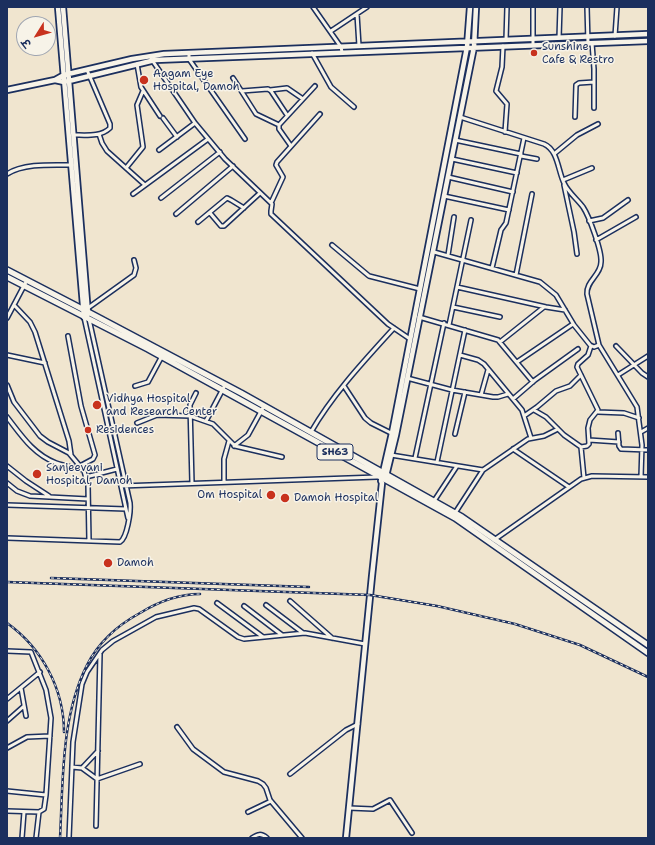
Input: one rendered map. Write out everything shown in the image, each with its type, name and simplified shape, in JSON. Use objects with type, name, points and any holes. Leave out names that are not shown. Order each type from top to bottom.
[{"type":"main road","points":[[58,7],[67,82],[86,318]]},
{"type":"main road","points":[[64,7],[66,75]]},
{"type":"main road","points":[[394,434],[410,339],[468,42],[470,7]]},
{"type":"main road","points":[[346,838],[372,570],[383,477],[407,378],[434,252],[474,47],[476,7]]},
{"type":"main road","points":[[7,90],[55,80],[66,75],[132,59],[312,54],[359,46],[648,34]]},
{"type":"main road","points":[[55,80],[67,82],[136,64],[164,54],[231,51],[474,47],[648,41]]},
{"type":"main road","points":[[231,51],[232,57]]},
{"type":"main road","points":[[69,112],[73,135],[73,165]]},
{"type":"main road","name":"SH63","points":[[7,270],[86,309],[114,329],[161,358],[264,406],[493,541],[648,645]]},
{"type":"main road","name":"SH63","points":[[7,277],[86,318],[164,352],[224,387],[261,411],[306,432],[383,477],[434,501],[455,513],[648,653]]},
{"type":"street","points":[[313,7],[331,31],[341,49]]},
{"type":"street","points":[[331,31],[367,7]]},
{"type":"street","points":[[506,40],[507,7]]},
{"type":"street","points":[[533,7],[533,45]]},
{"type":"street","points":[[559,38],[560,7]]},
{"type":"street","points":[[587,7],[587,37],[590,43],[594,82],[594,108]]},
{"type":"street","points":[[615,36],[617,7]]},
{"type":"street","points":[[357,14],[359,46]]},
{"type":"street","points":[[503,46],[502,67],[496,89],[497,93],[507,104],[505,132]]},
{"type":"street","points":[[189,53],[189,58],[246,139]]},
{"type":"street","points":[[312,54],[331,87],[354,107]]},
{"type":"street","points":[[151,58],[195,123],[208,139],[271,203]]},
{"type":"street","points":[[136,64],[140,85],[143,91],[177,137]]},
{"type":"street","points":[[73,135],[99,134],[108,130],[110,126],[87,70]]},
{"type":"street","points":[[233,78],[258,116],[279,126],[279,129],[291,146]]},
{"type":"street","points":[[575,117],[576,85],[579,83],[594,82]]},
{"type":"street","points":[[279,126],[315,86]]},
{"type":"street","points":[[242,92],[266,88],[270,90],[287,88],[302,99]]},
{"type":"street","points":[[270,90],[287,116]]},
{"type":"street","points":[[126,168],[143,147],[137,105],[143,91]]},
{"type":"street","points":[[320,114],[276,164],[283,177],[271,203],[273,205],[270,211],[394,328],[410,339]]},
{"type":"street","points":[[460,117],[547,146],[554,154],[563,182],[574,232],[577,254]]},
{"type":"street","points":[[159,150],[195,123]]},
{"type":"street","points":[[554,154],[577,136],[598,124]]},
{"type":"street","points":[[99,134],[105,149],[146,185]]},
{"type":"street","points":[[492,268],[501,230],[506,225],[524,138]]},
{"type":"street","points":[[133,194],[208,139]]},
{"type":"street","points":[[455,140],[537,159]]},
{"type":"street","points":[[161,198],[220,152]]},
{"type":"street","points":[[452,159],[517,173]]},
{"type":"street","points":[[7,174],[24,167],[73,165]]},
{"type":"street","points":[[176,214],[233,166]]},
{"type":"street","points":[[563,182],[592,168]]},
{"type":"street","points":[[448,177],[513,192]]},
{"type":"street","points":[[563,182],[584,209],[601,256],[600,269],[588,285],[587,291],[599,345],[637,407],[641,432],[642,477]]},
{"type":"street","points":[[210,213],[221,226],[224,226],[260,193]]},
{"type":"street","points":[[516,275],[532,194]]},
{"type":"street","points":[[444,196],[509,210]]},
{"type":"street","points":[[198,222],[227,198],[244,208]]},
{"type":"street","points":[[589,221],[603,218],[628,200]]},
{"type":"street","points":[[448,255],[454,217]]},
{"type":"street","points":[[596,240],[636,217]]},
{"type":"street","points":[[449,325],[471,220]]},
{"type":"street","points":[[332,245],[369,276],[420,289]]},
{"type":"street","points":[[434,252],[543,283],[556,295],[573,324],[591,346]]},
{"type":"street","points":[[86,309],[134,275],[136,271],[134,260]]},
{"type":"street","points":[[7,318],[27,280]]},
{"type":"street","points":[[457,287],[544,307],[565,310]]},
{"type":"street","points":[[14,305],[32,325],[69,441],[71,455]]},
{"type":"street","points":[[453,307],[500,318]]},
{"type":"street","points":[[500,342],[544,307]]},
{"type":"street","points":[[419,317],[495,338],[533,382]]},
{"type":"street","points":[[7,538],[122,542],[124,539],[129,519],[130,503],[103,381],[86,318]]},
{"type":"street","points":[[86,318],[98,382],[129,519]]},
{"type":"street","points":[[415,458],[444,323]]},
{"type":"street","points":[[517,362],[573,324]]},
{"type":"street","points":[[306,432],[394,328]]},
{"type":"street","points":[[437,462],[465,330]]},
{"type":"street","points":[[68,336],[81,406],[95,456],[93,459],[80,466]]},
{"type":"street","points":[[591,346],[599,345]]},
{"type":"street","points":[[591,346],[588,355],[577,365],[577,368],[598,408],[598,412]]},
{"type":"street","points":[[616,346],[644,375],[648,377]]},
{"type":"street","points":[[512,399],[578,349]]},
{"type":"street","points":[[135,386],[148,382],[164,352]]},
{"type":"street","points":[[7,355],[45,364]]},
{"type":"street","points":[[460,355],[478,360],[522,410],[530,438]]},
{"type":"street","points":[[618,376],[648,356]]},
{"type":"street","points":[[481,395],[488,370]]},
{"type":"street","points":[[524,416],[534,410],[556,391],[572,384],[581,375]]},
{"type":"street","points":[[407,378],[452,390],[496,398],[508,394]]},
{"type":"street","points":[[98,382],[103,381]]},
{"type":"street","points":[[7,385],[8,393],[40,436],[71,455],[83,470],[88,486],[88,541]]},
{"type":"street","points":[[344,386],[365,418],[394,434]]},
{"type":"street","points":[[206,421],[224,387]]},
{"type":"street","points":[[455,434],[465,392]]},
{"type":"street","points":[[192,483],[190,416],[191,402],[196,393]]},
{"type":"street","points":[[234,446],[248,435],[264,406]]},
{"type":"street","points":[[104,408],[108,407]]},
{"type":"street","points":[[534,410],[546,417],[564,435],[581,447],[584,478]]},
{"type":"street","points":[[581,447],[588,445],[588,428],[590,420],[598,412],[624,413],[639,418]]},
{"type":"street","points":[[137,423],[161,414],[190,416],[216,426],[234,446],[282,457]]},
{"type":"street","points":[[7,416],[30,446],[39,453],[57,463],[83,470]]},
{"type":"street","points":[[641,432],[648,428]]},
{"type":"street","points":[[455,513],[483,470],[530,438],[544,436],[558,429]]},
{"type":"street","points":[[110,434],[114,433]]},
{"type":"street","points":[[618,433],[619,446],[622,449],[648,450]]},
{"type":"street","points":[[589,440],[619,442]]},
{"type":"street","points":[[224,482],[224,459],[229,441]]},
{"type":"street","points":[[514,449],[569,487]]},
{"type":"street","points":[[389,455],[483,470]]},
{"type":"street","points":[[7,466],[50,497]]},
{"type":"street","points":[[434,501],[457,466]]},
{"type":"street","points":[[86,477],[117,468]]},
{"type":"street","points":[[493,541],[584,478],[592,476],[648,477]]},
{"type":"street","points":[[121,486],[383,477]]},
{"type":"street","points":[[7,483],[22,494],[30,496],[88,499]]},
{"type":"street","points":[[7,505],[88,507],[126,510]]},
{"type":"street","points":[[290,601],[332,638]]},
{"type":"street","points":[[217,603],[263,637]]},
{"type":"street","points":[[266,605],[303,633]]},
{"type":"street","points":[[244,606],[282,635]]},
{"type":"street","points":[[69,838],[73,742],[82,684],[87,672],[100,653],[113,641],[156,617],[194,608],[199,609],[241,638],[248,639],[303,633],[365,644]]},
{"type":"street","points":[[7,651],[31,652],[46,690],[51,718],[44,809],[39,812],[7,811]]},
{"type":"street","points":[[96,826],[100,653]]},
{"type":"street","points":[[7,699],[40,672]]},
{"type":"street","points":[[21,688],[26,716]]},
{"type":"street","points":[[7,721],[24,706]]},
{"type":"street","points":[[290,774],[346,730],[358,724]]},
{"type":"street","points":[[177,727],[193,749],[224,772],[258,781],[263,784],[271,801],[302,838]]},
{"type":"street","points":[[7,748],[27,737],[50,736]]},
{"type":"street","points":[[82,768],[98,751]]},
{"type":"street","points":[[97,779],[140,764]]},
{"type":"street","points":[[72,767],[82,768],[97,779]]},
{"type":"street","points":[[7,791],[46,795]]},
{"type":"street","points":[[349,808],[373,809],[390,800],[412,833]]},
{"type":"street","points":[[248,812],[271,801]]},
{"type":"street","points":[[22,838],[24,812]]},
{"type":"street","points":[[36,838],[39,812]]},
{"type":"street","points":[[252,838],[258,834],[261,834],[267,838]]},
{"type":"railway","points":[[51,578],[309,587]]},
{"type":"railway","points":[[7,582],[370,595],[437,606],[515,624],[580,645],[648,677]]},
{"type":"railway","points":[[60,838],[63,772],[68,727],[78,685],[87,665],[97,649],[109,635],[124,623],[154,605],[169,599],[184,595],[200,594]]},
{"type":"railway","points":[[7,623],[31,645],[49,671],[60,700],[64,732]]},
{"type":"place","name":"Sunshine Cafe & Restro","points":[[534,53]]},
{"type":"place","name":"Aagam Eye Hospital, Damoh","points":[[144,80]]},
{"type":"place","name":"Vidhya Hospital and Research Center","points":[[97,405]]},
{"type":"place","name":"Residences","points":[[88,430]]},
{"type":"place","name":"Sanjeevani Hospital, Damoh","points":[[37,474]]},
{"type":"place","name":"Om Hospital","points":[[271,495]]},
{"type":"place","name":"Damoh Hospital","points":[[285,498]]},
{"type":"place","name":"Damoh","points":[[108,563]]}]
